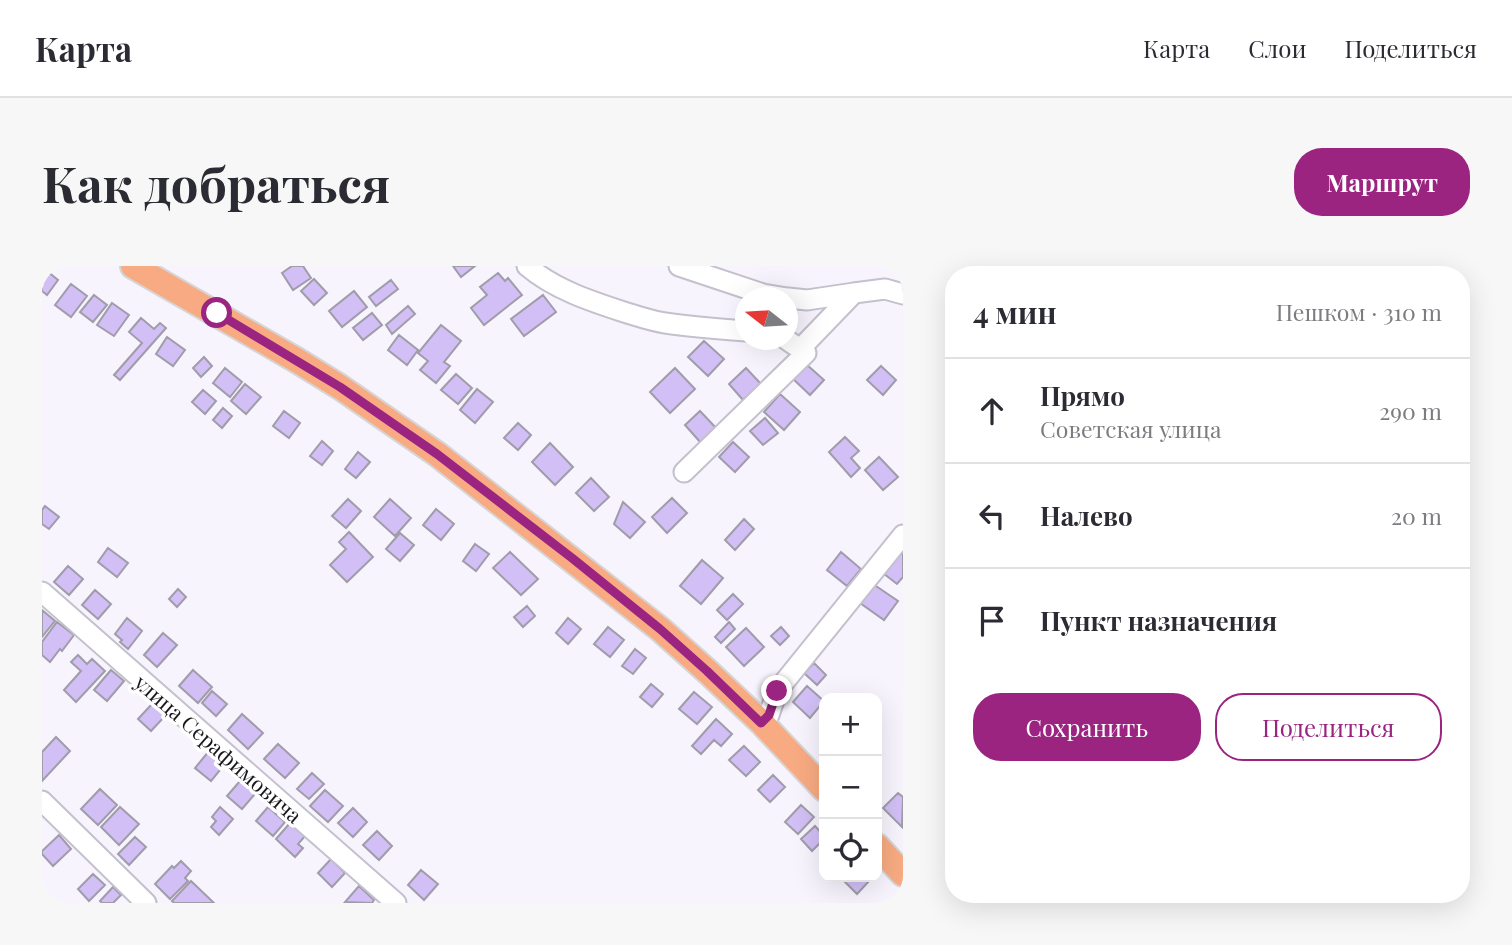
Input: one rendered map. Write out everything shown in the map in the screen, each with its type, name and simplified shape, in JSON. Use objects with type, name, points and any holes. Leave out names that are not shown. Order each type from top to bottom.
[{"type":"main road","points":[[134,266],[309,367],[437,454],[660,629],[761,723],[819,784]]},
{"type":"main road","points":[[882,851],[903,874]]},
{"type":"street","points":[[527,266],[552,283],[592,302],[663,323],[735,330]]},
{"type":"street","points":[[679,266],[742,287]]},
{"type":"street","points":[[798,299],[885,289],[903,293]]},
{"type":"street","points":[[798,341],[854,293]]},
{"type":"street","points":[[684,471],[806,353],[798,347]]},
{"type":"street","points":[[761,723],[769,715],[777,691],[903,535]]},
{"type":"street","name":"улица Серафимовича","points":[[42,592],[396,903]]},
{"type":"street","points":[[42,801],[146,903]]},
{"type":"building","points":[[292,266],[303,266],[311,278],[293,290],[282,273]]},
{"type":"building","points":[[453,266],[475,266],[461,277]]},
{"type":"building","points":[[42,267],[58,280],[47,295],[42,291]]},
{"type":"building","points":[[498,273],[505,281],[508,278],[522,295],[484,325],[471,308],[487,295],[480,287]]},
{"type":"building","points":[[314,279],[327,293],[314,305],[301,291]]},
{"type":"building","points":[[391,280],[398,289],[376,306],[369,297]]},
{"type":"building","points":[[71,284],[87,296],[71,317],[55,305]]},
{"type":"building","points":[[354,291],[367,307],[342,327],[329,311]]},
{"type":"building","points":[[94,295],[107,305],[93,322],[80,312]]},
{"type":"building","points":[[543,295],[556,312],[524,336],[511,319]]},
{"type":"building","points":[[112,303],[129,315],[114,336],[97,325]]},
{"type":"building","points":[[408,306],[415,314],[392,334],[386,325]]},
{"type":"building","points":[[372,313],[382,325],[363,340],[353,328]]},
{"type":"building","points":[[141,318],[154,329],[160,323],[166,328],[120,380],[114,375],[142,343],[129,332]]},
{"type":"building","points":[[441,325],[461,341],[444,362],[450,366],[436,383],[420,370],[428,361],[418,353]]},
{"type":"building","points":[[399,335],[418,350],[407,365],[388,350]]},
{"type":"building","points":[[167,337],[185,350],[173,366],[156,354]]},
{"type":"building","points":[[704,341],[724,359],[708,376],[688,357]]},
{"type":"building","points":[[204,357],[212,366],[201,377],[193,368]]},
{"type":"building","points":[[806,364],[824,380],[810,395],[792,378]]},
{"type":"building","points":[[881,366],[896,380],[883,395],[867,380]]},
{"type":"building","points":[[225,368],[242,382],[230,397],[213,383]]},
{"type":"building","points":[[675,368],[695,389],[670,413],[650,392]]},
{"type":"building","points":[[746,368],[761,384],[743,400],[729,384]]},
{"type":"building","points":[[456,374],[472,388],[458,404],[441,390]]},
{"type":"building","points":[[245,384],[261,397],[246,414],[231,401]]},
{"type":"building","points":[[477,389],[493,402],[475,423],[460,410]]},
{"type":"building","points":[[203,390],[216,401],[205,414],[192,402]]},
{"type":"building","points":[[780,394],[800,412],[784,430],[764,412]]},
{"type":"building","points":[[223,408],[232,416],[222,428],[213,420]]},
{"type":"building","points":[[284,411],[300,423],[289,438],[273,426]]},
{"type":"building","points":[[700,411],[717,429],[701,443],[685,425]]},
{"type":"building","points":[[765,418],[778,433],[763,445],[750,431]]},
{"type":"building","points":[[518,423],[531,435],[518,450],[504,438]]},
{"type":"building","points":[[845,437],[859,451],[851,458],[860,468],[851,477],[829,452]]},
{"type":"building","points":[[322,441],[333,451],[322,465],[310,456]]},
{"type":"building","points":[[733,442],[749,457],[735,472],[719,457]]},
{"type":"building","points":[[550,443],[573,467],[555,485],[532,462]]},
{"type":"building","points":[[358,452],[370,462],[356,478],[345,469]]},
{"type":"building","points":[[879,457],[898,477],[883,490],[865,470]]},
{"type":"building","points":[[591,478],[609,497],[594,511],[576,493]]},
{"type":"building","points":[[672,498],[687,513],[667,533],[652,517]]},
{"type":"building","points":[[348,499],[361,511],[346,528],[332,516]]},
{"type":"building","points":[[390,499],[411,518],[395,536],[374,517]]},
{"type":"building","points":[[623,502],[645,522],[630,538],[614,524]]},
{"type":"building","points":[[45,506],[59,517],[49,529],[42,524],[42,510]]},
{"type":"building","points":[[436,509],[454,524],[441,540],[423,525]]},
{"type":"building","points":[[744,519],[754,529],[735,550],[725,540]]},
{"type":"building","points":[[349,532],[373,557],[347,582],[330,565],[346,549],[339,542]]},
{"type":"building","points":[[400,533],[414,545],[400,561],[386,549]]},
{"type":"building","points":[[475,544],[489,554],[476,571],[463,561]]},
{"type":"building","points":[[108,548],[128,563],[117,577],[98,562]]},
{"type":"building","points":[[903,549],[903,577],[897,584],[879,570]]},
{"type":"building","points":[[510,552],[538,579],[521,595],[493,568]]},
{"type":"building","points":[[841,552],[861,569],[847,586],[827,570]]},
{"type":"building","points":[[702,560],[723,578],[701,604],[680,586]]},
{"type":"building","points":[[68,566],[83,579],[69,595],[54,582]]},
{"type":"building","points":[[873,584],[898,601],[884,620],[860,603]]},
{"type":"building","points":[[178,589],[186,597],[177,607],[169,599]]},
{"type":"building","points":[[95,590],[111,604],[98,619],[82,605]]},
{"type":"building","points":[[733,594],[743,604],[727,620],[717,610]]},
{"type":"building","points":[[527,606],[535,616],[523,627],[514,617]]},
{"type":"building","points":[[42,610],[55,621],[42,637]]},
{"type":"building","points":[[127,618],[142,631],[128,649],[115,634]]},
{"type":"building","points":[[568,618],[581,629],[568,644],[556,633]]},
{"type":"building","points":[[57,622],[74,635],[50,662],[42,655],[42,642]]},
{"type":"building","points":[[729,622],[735,629],[721,643],[715,637]]},
{"type":"building","points":[[608,627],[624,640],[610,657],[594,644]]},
{"type":"building","points":[[781,627],[789,636],[780,645],[771,636]]},
{"type":"building","points":[[746,628],[764,647],[744,666],[726,647]]},
{"type":"building","points":[[163,633],[177,645],[157,667],[144,655]]},
{"type":"building","points":[[635,649],[646,658],[633,674],[622,666]]},
{"type":"building","points":[[78,655],[87,664],[92,659],[105,671],[76,702],[64,690],[81,671],[71,662]]},
{"type":"building","points":[[814,663],[826,675],[817,685],[804,673]]},
{"type":"building","points":[[111,670],[124,681],[107,701],[94,690]]},
{"type":"building","points":[[193,670],[212,687],[198,703],[179,686]]},
{"type":"building","points":[[651,684],[663,694],[652,707],[640,697]]},
{"type":"building","points":[[807,686],[819,697],[819,707],[810,718],[793,702]]},
{"type":"building","points":[[212,691],[227,704],[216,716],[202,703]]},
{"type":"building","points":[[694,692],[712,707],[697,724],[679,709]]},
{"type":"building","points":[[152,704],[165,716],[151,731],[138,719]]},
{"type":"building","points":[[242,714],[263,733],[248,749],[228,730]]},
{"type":"building","points":[[716,719],[732,734],[721,746],[714,740],[701,754],[692,746]]},
{"type":"building","points":[[56,737],[70,751],[42,781],[42,752]]},
{"type":"building","points":[[278,744],[299,763],[285,778],[264,759]]},
{"type":"building","points":[[744,746],[760,762],[746,776],[729,760]]},
{"type":"building","points":[[209,751],[225,764],[211,781],[195,768]]},
{"type":"building","points":[[312,773],[324,784],[309,799],[297,789]]},
{"type":"building","points":[[773,775],[785,787],[770,802],[758,790]]},
{"type":"building","points":[[240,781],[255,794],[242,809],[227,796]]},
{"type":"building","points":[[100,789],[117,805],[98,825],[81,809]]},
{"type":"building","points":[[325,790],[343,806],[328,822],[310,806]]},
{"type":"building","points":[[898,793],[903,797],[902,827],[883,808]]},
{"type":"building","points":[[801,805],[814,817],[798,834],[785,822]]},
{"type":"building","points":[[120,807],[139,824],[119,845],[101,827]]},
{"type":"building","points":[[220,807],[233,819],[219,835],[211,827],[216,821],[212,817]]},
{"type":"building","points":[[268,807],[285,822],[273,836],[256,821]]},
{"type":"building","points":[[353,808],[367,822],[353,837],[338,823]]},
{"type":"building","points":[[290,823],[305,836],[298,844],[303,848],[295,857],[276,839]]},
{"type":"building","points":[[815,826],[819,830],[819,844],[812,851],[801,839]]},
{"type":"building","points":[[377,831],[392,846],[379,860],[363,845]]},
{"type":"building","points":[[59,835],[71,849],[53,866],[42,851]]},
{"type":"building","points":[[135,837],[146,847],[129,865],[118,854]]},
{"type":"building","points":[[331,859],[345,873],[332,887],[318,873]]},
{"type":"building","points":[[181,861],[191,871],[185,878],[188,881],[170,899],[155,884],[172,866],[174,868]]},
{"type":"building","points":[[421,870],[438,884],[424,900],[408,885]]},
{"type":"building","points":[[93,874],[105,885],[89,901],[78,889]]},
{"type":"building","points":[[191,881],[214,903],[174,903],[172,901]]},
{"type":"building","points":[[845,882],[868,882],[857,894]]},
{"type":"building","points":[[359,886],[374,900],[372,903],[345,902]]},
{"type":"building","points":[[113,887],[121,895],[113,903],[102,903],[100,901]]},
{"type":"route","points":[[217,313],[340,387],[437,454],[660,629],[761,723],[769,715],[777,691]]}]
